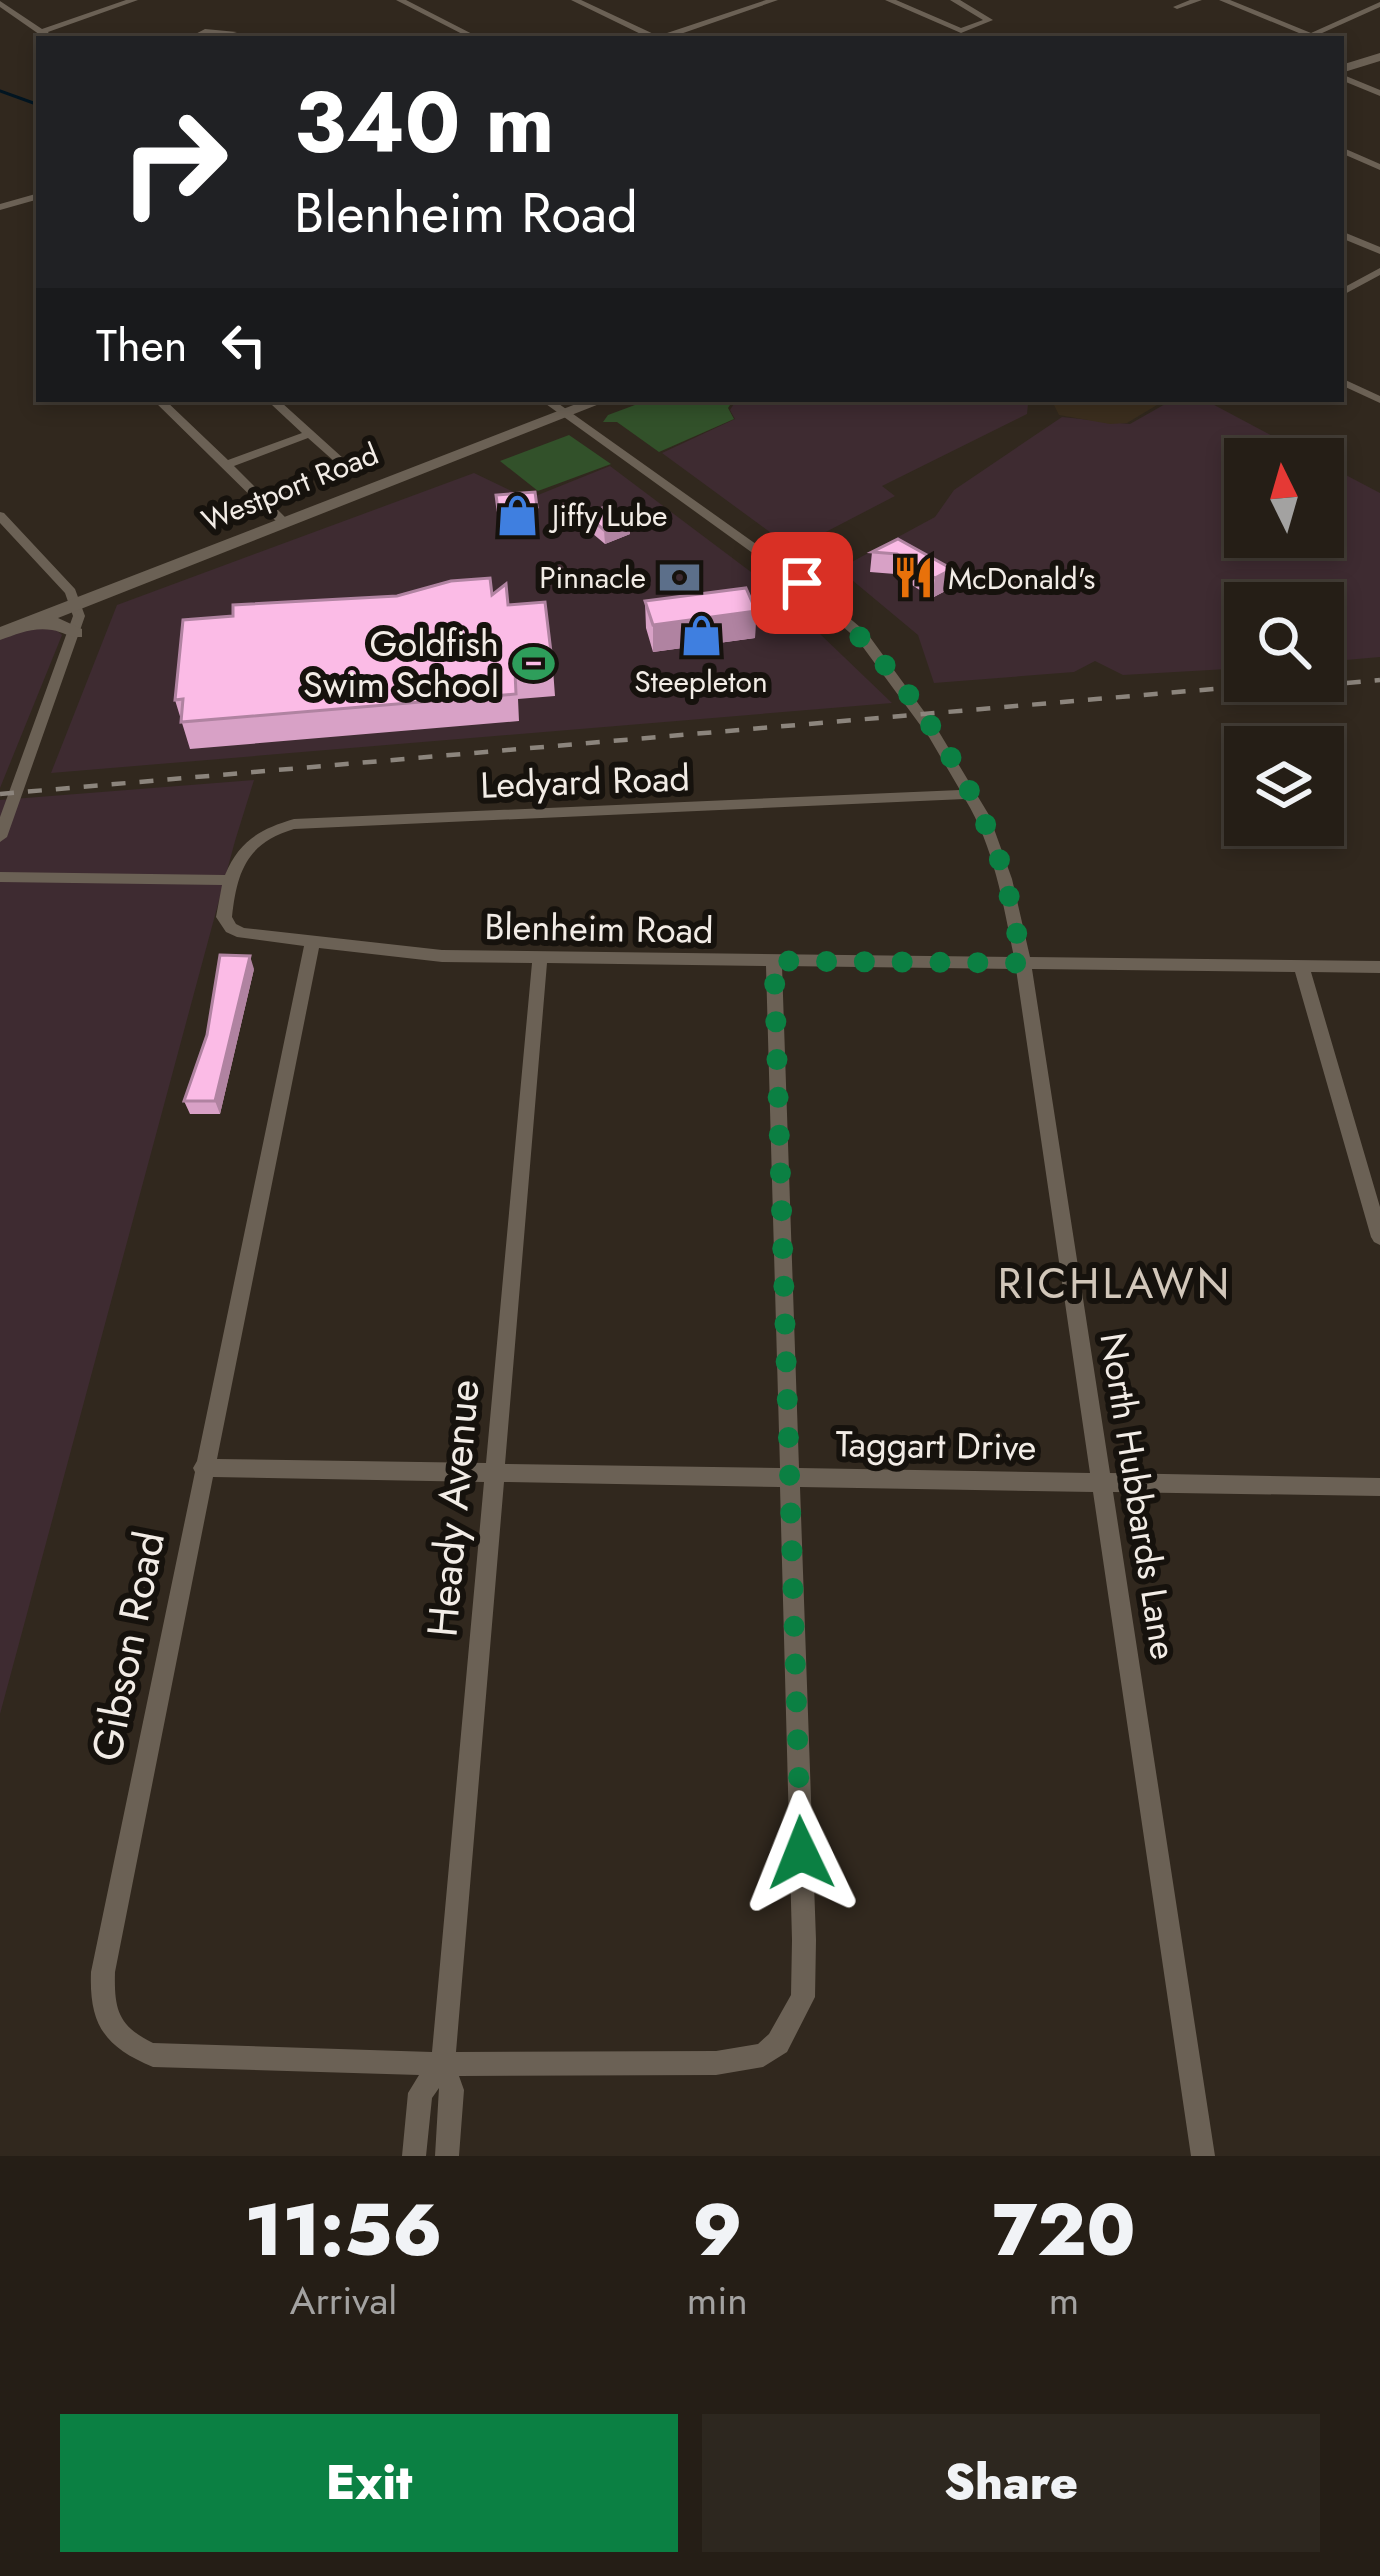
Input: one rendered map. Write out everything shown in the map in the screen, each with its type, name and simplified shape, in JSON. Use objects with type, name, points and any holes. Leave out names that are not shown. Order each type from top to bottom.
[{"type":"main road","points":[[1344,72],[1380,57]]},
{"type":"main road","name":"Westport Road","points":[[0,634],[598,402]]},
{"type":"main road","points":[[21,626],[60,624],[76,633]]},
{"type":"street","points":[[0,3],[46,36],[134,0]]},
{"type":"street","points":[[400,0],[472,36]]},
{"type":"street","points":[[575,0],[652,36]]},
{"type":"street","points":[[667,36],[774,0]]},
{"type":"street","points":[[889,0],[961,32]]},
{"type":"street","points":[[950,36],[989,18],[954,0]]},
{"type":"street","points":[[1178,7],[1198,0]]},
{"type":"street","points":[[1223,0],[1311,36],[1380,4]]},
{"type":"street","points":[[196,36],[205,31],[233,32]]},
{"type":"street","points":[[1344,75],[1380,93]]},
{"type":"street","points":[[1344,152],[1380,166]]},
{"type":"street","points":[[0,207],[36,197]]},
{"type":"street","points":[[1344,235],[1380,251]]},
{"type":"street","points":[[1344,291],[1380,271]]},
{"type":"street","points":[[1344,382],[1380,400]]},
{"type":"street","points":[[161,402],[283,521]]},
{"type":"street","name":"North Hubbards Lane","points":[[549,402],[790,574],[853,626],[970,794],[997,851],[1023,963],[1203,2156]]},
{"type":"street","points":[[278,406],[348,468]]},
{"type":"street","points":[[226,465],[310,434]]},
{"type":"street","points":[[0,516],[62,581],[76,604],[76,633],[0,837]]},
{"type":"street","name":"Ledyard Road","points":[[231,880],[238,856],[255,838],[294,824],[970,794]]},
{"type":"street","points":[[0,877],[231,880]]},
{"type":"street","name":"Blenheim Road","points":[[231,880],[224,916],[231,928],[312,944],[398,953],[1380,967]]},
{"type":"street","name":"Gibson Road","points":[[312,944],[103,1972],[106,2019],[129,2047],[152,2055],[443,2064],[750,2061],[778,2043],[797,2012],[804,1940],[774,961]]},
{"type":"street","name":"Heady Avenue","points":[[447,2156],[452,2090],[443,2064],[540,958]]},
{"type":"street","points":[[1301,966],[1380,1237]]},
{"type":"street","name":"Taggart Drive","points":[[203,1468],[1380,1487]]},
{"type":"street","name":"Heady Avenue","points":[[414,2156],[420,2093],[443,2064]]},
{"type":"shaded area","points":[[735,402],[1028,404],[1027,414],[882,486],[895,496],[793,549],[662,453],[735,419],[730,410]]},
{"type":"shaded area","points":[[1052,402],[1162,402],[1127,423],[1059,415]]},
{"type":"shaded area","points":[[1169,402],[1209,402],[1276,438],[1224,438],[1224,558],[1344,558],[1344,474],[1380,493],[1380,657],[1344,660],[1344,582],[1224,582],[1224,669],[1123,675],[1095,661],[1074,672],[934,683],[918,635],[846,575],[848,564],[935,517],[954,490],[1062,417],[1130,424]]},
{"type":"shaded area","points":[[610,466],[771,587],[892,703],[51,773],[117,605],[474,473],[528,499]]},
{"type":"shaded area","points":[[53,627],[62,635],[0,788],[0,638],[28,628]]},
{"type":"shaded area","points":[[254,780],[235,841],[0,1714],[0,800]]},
{"type":"green space","points":[[643,402],[732,402],[728,408],[734,419],[659,452],[617,422],[603,422],[608,415]]},
{"type":"green space","points":[[569,435],[611,464],[538,491],[500,461]]},
{"type":"building","points":[[535,492],[537,507],[498,510],[496,495]]},
{"type":"building","points":[[609,505],[630,521],[604,530],[586,515]]},
{"type":"building","points":[[898,539],[952,569],[935,578],[897,554],[872,552]]},
{"type":"building","points":[[490,578],[492,595],[506,584],[508,605],[545,602],[553,669],[515,672],[516,694],[181,722],[183,699],[175,700],[183,620],[233,616],[233,605],[397,596],[451,581]]},
{"type":"building","points":[[746,588],[756,611],[653,625],[645,601]]},
{"type":"building","points":[[220,955],[250,956],[215,1101],[184,1101],[207,1035]]},
{"type":"waterway","points":[[0,91],[36,104]]},
{"type":"railway","points":[[1344,683],[1380,680]]},
{"type":"railway","points":[[0,794],[1224,688]]},
{"type":"place","name":"Jiffy Lube","points":[[518,515]]},
{"type":"place","name":"Pinnacle","points":[[680,577]]},
{"type":"place","name":"McDonald's","points":[[914,578]]},
{"type":"place","name":"Steepleton","points":[[701,635]]},
{"type":"place","name":"Goldfish Swim School","points":[[533,664]]},
{"type":"district","name":"RICHLAWN","points":[[1115,1283]]},
{"type":"route","points":[[801,1853],[774,961],[1023,963],[997,851],[958,772],[862,636],[802,583]]}]
